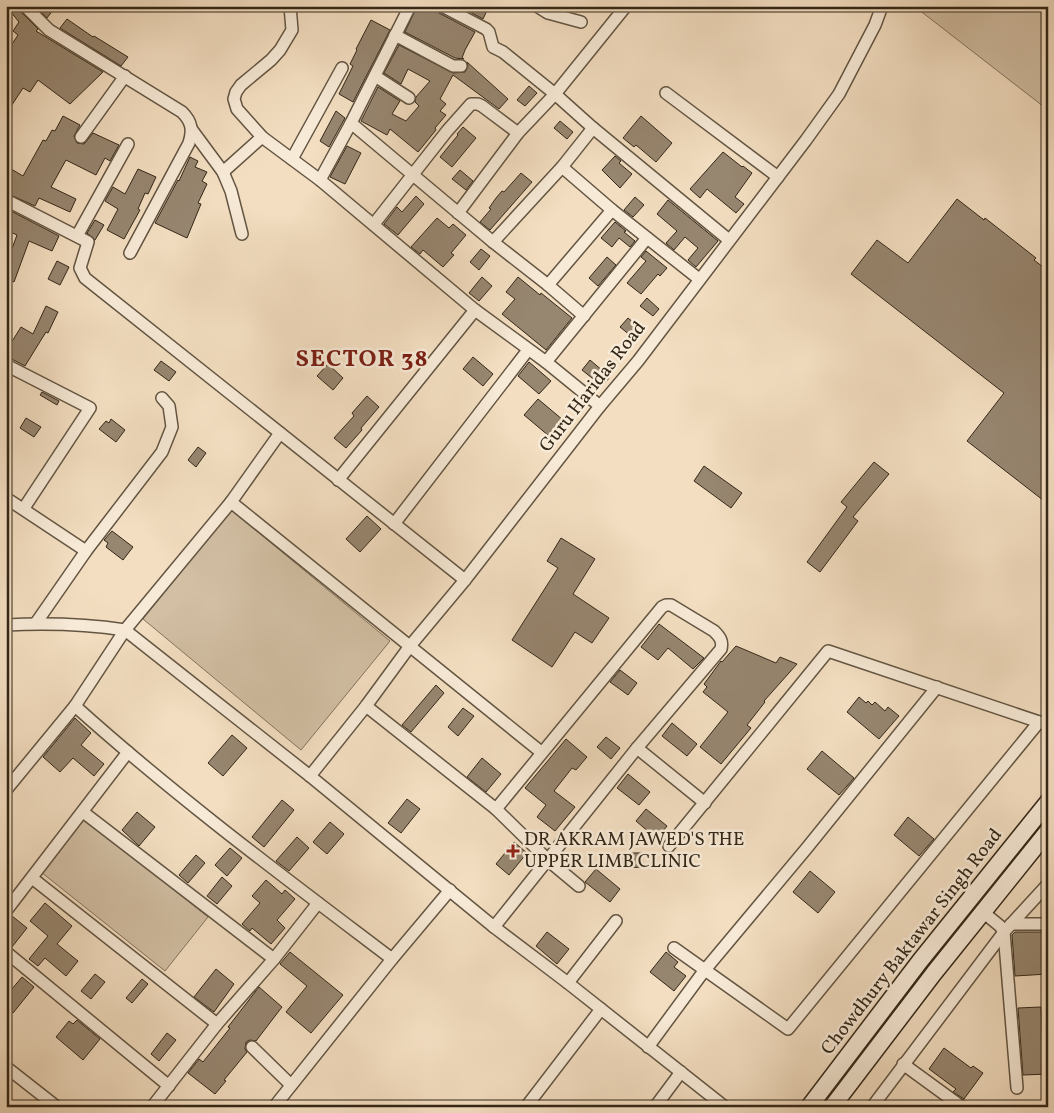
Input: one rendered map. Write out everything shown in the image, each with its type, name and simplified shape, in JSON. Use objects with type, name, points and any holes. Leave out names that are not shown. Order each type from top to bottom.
[{"type":"main road","name":"Chowdhury Baktawar Singh Road","points":[[809,1107],[920,961],[1048,802]]},
{"type":"main road","name":"Chowdhury Baktawar Singh Road","points":[[832,1107],[1048,831]]},
{"type":"street","points":[[25,6],[49,30],[182,112],[189,119],[192,130],[223,172],[231,191],[242,234]]},
{"type":"street","points":[[290,6],[292,30],[280,50],[271,60],[241,85],[236,92],[234,98],[237,109],[262,137],[320,180],[475,310],[546,362],[600,406]]},
{"type":"street","points":[[320,180],[410,6]]},
{"type":"street","points":[[442,6],[486,28],[493,47],[503,52],[555,94],[593,128],[729,240]]},
{"type":"street","points":[[537,6],[561,18],[581,22]]},
{"type":"street","points":[[458,212],[518,134],[555,94],[626,6]]},
{"type":"street","name":"Guru Haridas Road","points":[[310,776],[366,706],[410,646],[465,580],[600,406],[638,361],[778,177],[839,94],[875,25],[882,6]]},
{"type":"street","points":[[395,35],[453,66],[461,66]]},
{"type":"street","points":[[292,159],[342,68]]},
{"type":"street","points":[[81,137],[125,76]]},
{"type":"street","points":[[375,76],[409,98]]},
{"type":"street","points":[[666,93],[778,177]]},
{"type":"street","points":[[374,224],[447,131],[471,104],[482,106],[518,134]]},
{"type":"street","points":[[351,123],[492,242],[548,285],[584,316]]},
{"type":"street","points":[[492,242],[562,167],[593,128]]},
{"type":"street","points":[[130,253],[182,158],[189,143],[192,130]]},
{"type":"street","points":[[223,172],[262,137]]},
{"type":"street","points":[[77,236],[128,144]]},
{"type":"street","points":[[562,167],[698,280]]},
{"type":"street","points":[[6,200],[88,242],[80,268],[85,278],[465,580]]},
{"type":"street","points":[[548,285],[612,210]]},
{"type":"street","points":[[546,362],[647,238]]},
{"type":"street","points":[[338,480],[475,310]]},
{"type":"street","points":[[394,524],[528,350]]},
{"type":"street","points":[[6,365],[90,408],[24,508]]},
{"type":"street","points":[[36,623],[86,551],[162,452],[172,427],[169,406],[162,398]]},
{"type":"street","points":[[6,790],[74,706],[124,630],[231,502],[280,433]]},
{"type":"street","points":[[6,498],[24,508],[86,551]]},
{"type":"street","points":[[231,502],[541,752]]},
{"type":"street","points":[[494,927],[549,861],[637,748],[721,649],[723,642],[714,631],[671,605],[662,607],[496,809]]},
{"type":"street","points":[[6,625],[36,623],[124,630],[310,776],[494,927],[725,1107]]},
{"type":"street","points":[[669,846],[828,650],[1044,723],[788,1029],[674,948]]},
{"type":"street","points":[[648,1047],[704,971],[937,687]]},
{"type":"street","points":[[74,706],[128,752],[318,903],[392,959]]},
{"type":"street","points":[[366,706],[496,809],[549,861],[579,886]]},
{"type":"street","points":[[637,748],[705,803]]},
{"type":"street","points":[[6,911],[128,752]]},
{"type":"street","points":[[83,812],[274,959]]},
{"type":"street","points":[[32,878],[217,1024]]},
{"type":"street","points":[[872,1107],[1008,928],[1048,884]]},
{"type":"street","points":[[274,1107],[392,959],[450,890]]},
{"type":"street","points":[[152,1107],[217,1024],[274,959],[318,903]]},
{"type":"street","points":[[983,912],[1000,926],[1008,928],[1048,924]]},
{"type":"street","points":[[568,983],[616,921]]},
{"type":"street","points":[[1008,928],[1017,1088]]},
{"type":"street","points":[[6,952],[169,1086]]},
{"type":"street","points":[[526,1107],[601,1009]]},
{"type":"street","points":[[252,1047],[291,1085]]},
{"type":"street","points":[[903,1064],[962,1107]]},
{"type":"street","points":[[6,1067],[56,1107]]},
{"type":"street","points":[[655,1107],[681,1072]]},
{"type":"shaded area","points":[[914,6],[1048,6],[1048,110]]},
{"type":"shaded area","points":[[231,510],[390,641],[301,750],[143,619]]},
{"type":"shaded area","points":[[84,818],[208,917],[165,971],[41,872]]},
{"type":"building","points":[[6,6],[18,6],[20,11],[38,29],[36,31],[103,72],[70,104],[38,80],[30,92],[23,88],[6,114],[6,53],[18,35],[13,31],[19,22]]},
{"type":"building","points":[[36,6],[56,6],[47,18]]},
{"type":"building","points":[[417,6],[435,6],[439,13],[475,32],[465,50],[462,58],[464,59],[455,58],[405,32]]},
{"type":"building","points":[[459,6],[489,6],[483,19]]},
{"type":"building","points":[[67,19],[93,37],[128,57],[121,66],[60,28]]},
{"type":"building","points":[[371,20],[390,30],[353,102],[339,94],[353,66],[350,64],[356,49]]},
{"type":"building","points":[[399,45],[453,73],[465,72],[468,66],[467,62],[508,99],[499,109],[453,75],[440,99],[446,104],[440,111],[446,115],[418,152],[390,129],[387,135],[361,121],[378,87],[400,101],[392,114],[406,121],[419,106],[415,102],[416,97],[430,81],[408,69],[401,84],[384,73]]},
{"type":"building","points":[[529,86],[537,93],[525,106],[517,100]]},
{"type":"building","points":[[336,111],[345,118],[329,147],[320,141]]},
{"type":"building","points":[[63,116],[80,125],[74,136],[77,143],[84,144],[93,133],[119,145],[110,161],[105,158],[96,175],[66,160],[51,187],[76,199],[70,212],[39,198],[35,206],[6,193],[6,166],[23,176],[43,140],[46,141],[52,130],[55,131]]},
{"type":"building","points":[[641,116],[672,143],[656,162],[636,145],[634,147],[623,138]]},
{"type":"building","points":[[560,121],[573,132],[567,139],[554,128]]},
{"type":"building","points":[[463,127],[476,138],[452,167],[440,157]]},
{"type":"building","points":[[347,146],[361,153],[345,184],[330,177]]},
{"type":"building","points":[[723,152],[752,173],[735,197],[744,204],[736,213],[707,189],[700,198],[690,189]]},
{"type":"building","points":[[615,156],[621,161],[619,163],[632,174],[620,188],[602,170]]},
{"type":"building","points":[[190,157],[198,161],[195,167],[207,172],[202,181],[207,184],[198,203],[201,204],[187,238],[155,223],[179,181]]},
{"type":"building","points":[[138,169],[156,177],[148,194],[145,193],[138,209],[140,210],[124,239],[107,230],[118,209],[105,201],[113,187],[125,194]]},
{"type":"building","points":[[460,170],[473,181],[466,190],[452,179]]},
{"type":"building","points":[[521,173],[532,182],[490,230],[480,222],[491,209],[489,208],[496,198]]},
{"type":"building","points":[[416,196],[424,204],[398,235],[384,224],[397,207],[402,212]]},
{"type":"building","points":[[635,197],[644,205],[633,217],[624,210]]},
{"type":"building","points":[[957,199],[984,220],[985,218],[1036,258],[1034,260],[1048,271],[1048,504],[967,441],[1004,393],[851,274],[877,240],[908,263]]},
{"type":"building","points":[[668,200],[718,241],[696,267],[688,260],[698,248],[685,237],[674,250],[666,243],[677,231],[657,214]]},
{"type":"building","points":[[11,211],[59,236],[52,251],[29,241],[14,282],[6,278],[6,265],[17,235],[6,230],[6,222]]},
{"type":"building","points":[[437,218],[449,228],[453,224],[466,235],[451,253],[454,255],[443,267],[423,250],[420,254],[411,247]]},
{"type":"building","points":[[95,220],[104,225],[95,240],[87,233]]},
{"type":"building","points":[[615,222],[635,241],[630,247],[619,238],[612,247],[601,238]]},
{"type":"building","points":[[481,249],[490,256],[479,270],[470,262]]},
{"type":"building","points":[[646,251],[667,268],[660,276],[658,274],[641,294],[627,283],[646,261],[641,257]]},
{"type":"building","points":[[607,257],[616,265],[598,286],[589,278]]},
{"type":"building","points":[[57,261],[69,267],[60,285],[48,279]]},
{"type":"building","points":[[482,277],[492,286],[479,301],[469,293]]},
{"type":"building","points":[[518,277],[572,318],[546,350],[502,314],[515,299],[506,292]]},
{"type":"building","points":[[647,298],[659,309],[653,316],[640,306]]},
{"type":"building","points":[[46,306],[58,312],[48,333],[46,332],[25,366],[6,356],[6,351],[21,327],[33,334]]},
{"type":"building","points":[[628,318],[644,331],[636,340],[620,327]]},
{"type":"building","points":[[473,357],[493,374],[483,386],[463,369]]},
{"type":"building","points":[[590,360],[610,377],[602,386],[582,370]]},
{"type":"building","points":[[161,361],[176,372],[169,381],[154,370]]},
{"type":"building","points":[[529,362],[551,381],[539,394],[518,376]]},
{"type":"building","points":[[328,364],[343,378],[333,390],[317,376]]},
{"type":"building","points":[[42,392],[59,401],[57,405],[40,395]]},
{"type":"building","points":[[367,396],[379,407],[346,448],[334,438],[354,416],[352,413]]},
{"type":"building","points":[[538,399],[563,420],[549,436],[524,415]]},
{"type":"building","points":[[26,418],[41,427],[34,437],[20,428]]},
{"type":"building","points":[[111,419],[125,430],[116,442],[99,429],[106,421],[109,423]]},
{"type":"building","points":[[198,447],[206,453],[196,467],[188,460]]},
{"type":"building","points":[[874,462],[889,474],[853,517],[858,521],[820,572],[807,562],[847,507],[841,502]]},
{"type":"building","points":[[704,466],[742,493],[731,508],[694,481]]},
{"type":"building","points":[[367,516],[381,529],[360,552],[346,539]]},
{"type":"building","points":[[112,531],[133,547],[123,560],[106,547],[108,543],[104,540]]},
{"type":"building","points":[[561,538],[595,559],[573,594],[609,618],[592,643],[575,632],[552,667],[512,640],[558,568],[547,561]]},
{"type":"building","points":[[659,624],[704,658],[693,669],[668,648],[658,660],[641,647]]},
{"type":"building","points":[[736,646],[776,663],[780,657],[797,664],[764,701],[747,725],[751,728],[721,764],[700,747],[728,712],[703,692],[707,687],[704,684],[721,661]]},
{"type":"building","points":[[620,670],[637,683],[628,695],[610,682]]},
{"type":"building","points":[[436,685],[444,693],[411,732],[402,725]]},
{"type":"building","points":[[859,697],[872,705],[875,702],[885,711],[888,707],[899,716],[879,739],[847,712]]},
{"type":"building","points":[[463,708],[474,716],[458,736],[448,727]]},
{"type":"building","points":[[75,718],[91,733],[81,745],[104,764],[94,776],[73,758],[60,772],[43,757]]},
{"type":"building","points":[[672,723],[697,744],[687,756],[662,736]]},
{"type":"building","points":[[232,735],[247,748],[223,776],[208,763]]},
{"type":"building","points":[[606,737],[620,748],[611,759],[597,747]]},
{"type":"building","points":[[566,739],[587,757],[576,770],[572,768],[554,791],[575,807],[555,831],[537,817],[546,805],[525,788]]},
{"type":"building","points":[[822,751],[854,778],[839,795],[807,769]]},
{"type":"building","points":[[482,758],[501,774],[486,792],[467,777]]},
{"type":"building","points":[[628,774],[650,792],[639,805],[617,788]]},
{"type":"building","points":[[407,799],[420,809],[401,833],[388,823]]},
{"type":"building","points":[[282,800],[294,810],[264,847],[252,837]]},
{"type":"building","points":[[646,809],[667,826],[657,839],[636,821]]},
{"type":"building","points":[[137,812],[155,827],[139,846],[122,830]]},
{"type":"building","points":[[908,817],[934,839],[919,856],[894,835]]},
{"type":"building","points":[[330,822],[344,834],[327,854],[313,842]]},
{"type":"building","points":[[297,837],[309,848],[289,871],[276,861]]},
{"type":"building","points":[[514,842],[527,853],[509,875],[496,864]]},
{"type":"building","points":[[230,848],[242,858],[227,876],[215,865]]},
{"type":"building","points":[[620,853],[642,853],[643,867],[621,868]]},
{"type":"building","points":[[196,855],[205,863],[188,883],[179,875]]},
{"type":"building","points":[[596,869],[620,889],[610,902],[585,882]]},
{"type":"building","points":[[810,871],[835,892],[818,913],[793,892]]},
{"type":"building","points":[[222,877],[232,886],[217,904],[207,896]]},
{"type":"building","points":[[266,880],[282,894],[285,890],[295,899],[277,920],[285,928],[271,944],[252,928],[250,931],[242,924],[260,903],[252,896]]},
{"type":"building","points":[[45,903],[72,926],[57,944],[78,961],[66,976],[45,958],[38,966],[29,959],[48,936],[30,921]]},
{"type":"building","points":[[12,916],[27,928],[12,947],[6,942],[6,920]]},
{"type":"building","points":[[547,932],[569,949],[557,964],[536,946]]},
{"type":"building","points":[[1015,932],[1047,932],[1048,974],[1015,976],[1012,935]]},
{"type":"building","points":[[290,952],[343,995],[311,1033],[286,1012],[307,986],[280,964]]},
{"type":"building","points":[[666,952],[678,962],[674,967],[686,976],[674,991],[650,972]]},
{"type":"building","points":[[216,969],[234,984],[214,1012],[194,997]]},
{"type":"building","points":[[95,974],[105,982],[91,999],[81,991]]},
{"type":"building","points":[[22,977],[34,987],[13,1013],[6,1007],[6,996]]},
{"type":"building","points":[[142,979],[148,984],[132,1003],[126,998]]},
{"type":"building","points":[[259,987],[282,1007],[256,1041],[250,1040],[246,1042],[245,1049],[247,1052],[215,1094],[188,1073],[199,1059],[203,1062]]},
{"type":"building","points":[[1041,1007],[1043,1052],[1048,1052],[1048,1074],[1023,1075],[1018,1008]]},
{"type":"building","points":[[77,1020],[100,1039],[83,1060],[56,1037],[69,1021],[73,1024]]},
{"type":"building","points":[[167,1033],[176,1040],[159,1061],[151,1054]]},
{"type":"building","points":[[944,1048],[971,1068],[973,1066],[983,1073],[964,1099],[953,1092],[956,1089],[929,1069]]},
{"type":"place","name":"DR AKRAM JAWED'S THE UPPER LIMB CLINIC","points":[[513,851]]},
{"type":"district","name":"SECTOR 38","points":[[362,360]]}]
